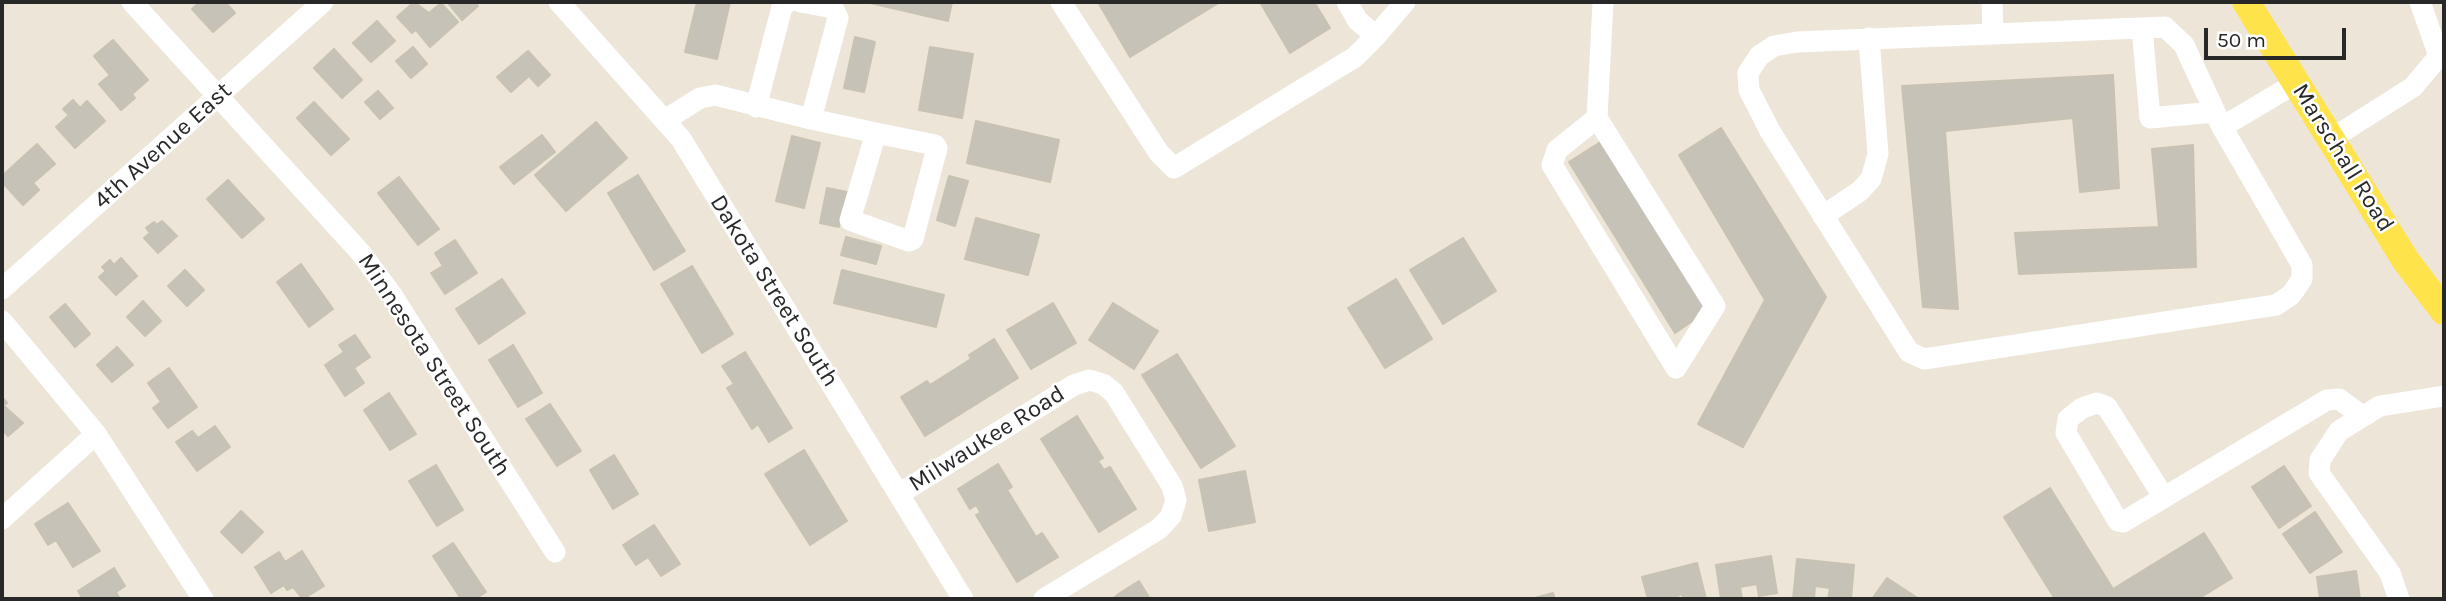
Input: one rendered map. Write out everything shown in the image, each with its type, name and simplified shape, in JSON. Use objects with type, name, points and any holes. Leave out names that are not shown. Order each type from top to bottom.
[{"type":"main road","name":"Marschall Road","points":[[2246,2],[2406,261],[2444,311]]},
{"type":"street","name":"Minnesota Street South","points":[[132,2],[220,95],[361,253],[392,295],[555,552]]},
{"type":"street","name":"4th Avenue East","points":[[2,289],[323,2]]},
{"type":"street","points":[[756,107],[782,7],[788,2]]},
{"type":"street","points":[[801,2],[833,8],[838,18],[811,119]]},
{"type":"street","points":[[1061,2],[1159,153],[1174,168],[1354,57],[1405,2]]},
{"type":"street","points":[[1347,2],[1358,21],[1376,36]]},
{"type":"street","points":[[1597,118],[1557,150],[1552,165],[1676,368],[1716,306],[1597,118],[1603,2]]},
{"type":"street","points":[[1992,2],[1993,32]]},
{"type":"street","points":[[2331,139],[2379,112],[2413,87],[2439,56],[2420,2]]},
{"type":"street","name":"Dakota Street South","points":[[567,5],[681,139],[963,599]]},
{"type":"street","points":[[2165,27],[2184,45],[2218,120],[2302,265],[2302,279],[2291,295],[2276,305],[1924,359],[1909,352],[1770,131],[1749,90],[1748,73],[1759,56],[1774,46],[1870,38],[2142,28],[2165,27]]},
{"type":"street","points":[[2142,28],[2150,118],[2218,120],[2296,83]]},
{"type":"street","points":[[1824,216],[1866,185],[1871,179],[1878,154],[1870,38]]},
{"type":"street","points":[[665,121],[700,98],[715,95],[756,107],[877,133],[937,148],[914,239],[909,240],[850,220],[877,133]]},
{"type":"street","points":[[2,321],[96,434],[203,599]]},
{"type":"street","name":"Milwaukee Road","points":[[899,494],[1074,385],[1090,380],[1103,384],[1114,393],[1172,486],[1176,500],[1171,516],[1159,529],[1044,599]]},
{"type":"street","points":[[2399,599],[2390,573],[2319,473],[2320,460],[2339,432],[2380,406],[2444,396]]},
{"type":"street","points":[[2163,496],[2107,407],[2098,403],[2082,408],[2068,419],[2066,433],[2118,521],[2123,522],[2327,400],[2339,399],[2362,416]]},
{"type":"street","points":[[2,519],[96,434]]},
{"type":"building","points":[[200,2],[225,2],[235,13],[213,32],[192,9]]},
{"type":"building","points":[[414,2],[429,13],[441,3],[458,22],[430,47],[416,30],[412,33],[397,17]]},
{"type":"building","points":[[474,2],[478,6],[462,20],[449,4]]},
{"type":"building","points":[[697,2],[730,2],[717,59],[685,52]]},
{"type":"building","points":[[866,2],[952,2],[948,21]]},
{"type":"building","points":[[1098,2],[1220,2],[1130,57]]},
{"type":"building","points":[[1260,2],[1314,2],[1330,28],[1290,53]]},
{"type":"building","points":[[377,21],[395,41],[371,62],[353,43]]},
{"type":"building","points":[[855,37],[875,42],[864,92],[844,88]]},
{"type":"building","points":[[113,40],[148,80],[132,94],[135,98],[121,110],[99,84],[110,75],[94,56]]},
{"type":"building","points":[[413,47],[427,64],[411,78],[396,61]]},
{"type":"building","points":[[930,47],[973,54],[962,118],[919,110]]},
{"type":"building","points":[[334,49],[362,80],[342,98],[314,68]]},
{"type":"building","points":[[528,51],[550,75],[538,86],[529,76],[511,92],[497,77]]},
{"type":"building","points":[[2113,75],[2119,188],[2080,192],[2073,118],[1945,131],[1958,309],[1923,307],[1902,86]]},
{"type":"building","points":[[378,91],[393,108],[380,119],[365,102]]},
{"type":"building","points":[[73,100],[80,108],[87,101],[105,121],[75,148],[56,127],[69,115],[63,109]]},
{"type":"building","points":[[314,102],[349,139],[331,155],[297,118]]},
{"type":"building","points":[[976,121],[1059,140],[1050,182],[967,163]]},
{"type":"building","points":[[596,122],[627,158],[566,211],[535,175]]},
{"type":"building","points":[[1721,128],[1826,297],[1743,447],[1698,424],[1765,300],[1679,155]]},
{"type":"building","points":[[542,135],[555,152],[514,184],[500,167]]},
{"type":"building","points":[[792,136],[820,143],[804,208],[776,201]]},
{"type":"building","points":[[1602,141],[1707,311],[1675,333],[1569,162]]},
{"type":"building","points":[[37,144],[55,164],[33,183],[39,190],[23,205],[2,182],[2,176]]},
{"type":"building","points":[[2193,145],[2196,267],[2019,274],[2015,233],[2159,227],[2152,149]]},
{"type":"building","points":[[638,175],[685,251],[654,270],[608,193]]},
{"type":"building","points":[[949,176],[968,181],[955,226],[937,220]]},
{"type":"building","points":[[399,177],[439,229],[418,245],[378,193]]},
{"type":"building","points":[[228,180],[264,219],[242,238],[207,199]]},
{"type":"building","points":[[827,188],[847,192],[839,227],[820,223]]},
{"type":"building","points":[[976,218],[1039,235],[1028,275],[965,259]]},
{"type":"building","points":[[162,221],[177,236],[158,253],[144,238],[150,233],[146,228],[154,222],[157,225]]},
{"type":"building","points":[[846,237],[881,246],[876,264],[841,255]]},
{"type":"building","points":[[1463,238],[1496,291],[1443,324],[1410,270]]},
{"type":"building","points":[[455,240],[477,273],[445,294],[431,273],[443,266],[435,253]]},
{"type":"building","points":[[121,258],[137,276],[116,295],[99,277],[106,271],[102,267],[110,260],[114,265]]},
{"type":"building","points":[[301,264],[333,309],[309,327],[277,282]]},
{"type":"building","points":[[692,266],[733,334],[702,353],[661,284]]},
{"type":"building","points":[[185,270],[204,290],[187,306],[168,286]]},
{"type":"building","points":[[842,270],[944,295],[936,327],[834,303]]},
{"type":"building","points":[[502,279],[525,313],[479,344],[456,309]]},
{"type":"building","points":[[1396,279],[1432,339],[1385,368],[1348,308]]},
{"type":"building","points":[[143,301],[161,321],[145,336],[127,317]]},
{"type":"building","points":[[1053,303],[1076,343],[1031,369],[1007,330]]},
{"type":"building","points":[[1113,303],[1158,331],[1134,369],[1089,340]]},
{"type":"building","points":[[65,304],[90,334],[75,347],[50,317]]},
{"type":"building","points":[[355,335],[370,357],[354,368],[364,383],[345,396],[325,365],[344,352],[339,345]]},
{"type":"building","points":[[994,339],[1018,378],[925,436],[901,397],[927,381],[930,385],[971,359],[969,355]]},
{"type":"building","points":[[513,345],[542,393],[518,407],[489,360]]},
{"type":"building","points":[[117,347],[133,365],[112,382],[97,365]]},
{"type":"building","points":[[745,352],[792,428],[769,442],[758,424],[752,429],[727,388],[734,384],[722,366]]},
{"type":"building","points":[[1177,354],[1235,446],[1201,468],[1142,375]]},
{"type":"building","points":[[169,368],[197,407],[168,428],[153,408],[161,402],[148,383]]},
{"type":"building","points":[[389,393],[416,434],[390,450],[364,410]]},
{"type":"building","points":[[2,397],[7,403],[3,405],[23,423],[8,436],[2,429]]},
{"type":"building","points":[[550,404],[581,451],[557,466],[526,419]]},
{"type":"building","points":[[1077,416],[1103,458],[1098,461],[1104,470],[1110,467],[1136,509],[1099,532],[1041,439]]},
{"type":"building","points":[[215,426],[230,447],[197,471],[176,442],[192,431],[198,438]]},
{"type":"building","points":[[804,450],[847,521],[810,545],[765,474]]},
{"type":"building","points":[[614,455],[638,494],[613,509],[590,470]]},
{"type":"building","points":[[998,464],[1012,487],[1007,490],[1036,537],[1042,533],[1058,557],[1017,582],[976,515],[981,513],[976,505],[970,509],[958,489]]},
{"type":"building","points":[[436,465],[463,510],[437,526],[409,481]]},
{"type":"building","points":[[2284,466],[2311,506],[2279,528],[2252,487]]},
{"type":"building","points":[[1245,471],[1255,522],[1209,531],[1199,480]]},
{"type":"building","points":[[2050,488],[2113,589],[2204,533],[2232,578],[2198,599],[2055,599],[2004,517]]},
{"type":"building","points":[[68,503],[100,551],[73,567],[56,540],[48,545],[35,524]]},
{"type":"building","points":[[241,511],[263,532],[242,553],[221,532]]},
{"type":"building","points":[[2315,512],[2342,552],[2310,573],[2283,534]]},
{"type":"building","points":[[654,525],[680,564],[661,576],[648,557],[636,565],[623,545]]},
{"type":"building","points":[[453,543],[486,592],[475,599],[461,599],[433,556]]},
{"type":"building","points":[[302,551],[324,586],[303,599],[293,587],[287,590],[284,585],[271,593],[255,567],[279,552],[285,562]]},
{"type":"building","points":[[1771,556],[1777,593],[1759,596],[1757,584],[1740,587],[1742,599],[1721,599],[1716,565]]},
{"type":"building","points":[[1797,559],[1854,565],[1851,599],[1828,599],[1830,588],[1815,586],[1814,599],[1793,599]]},
{"type":"building","points":[[1697,563],[1706,599],[1684,599],[1682,594],[1670,599],[1648,599],[1642,577]]},
{"type":"building","points":[[114,568],[125,586],[116,592],[120,599],[83,599],[78,591]]},
{"type":"building","points":[[2356,571],[2360,599],[2320,599],[2317,577]]},
{"type":"building","points":[[1887,578],[1919,599],[1872,599]]},
{"type":"building","points":[[1139,581],[1150,599],[1112,599],[1120,593]]},
{"type":"building","points":[[1553,593],[1555,599],[1531,599]]}]
